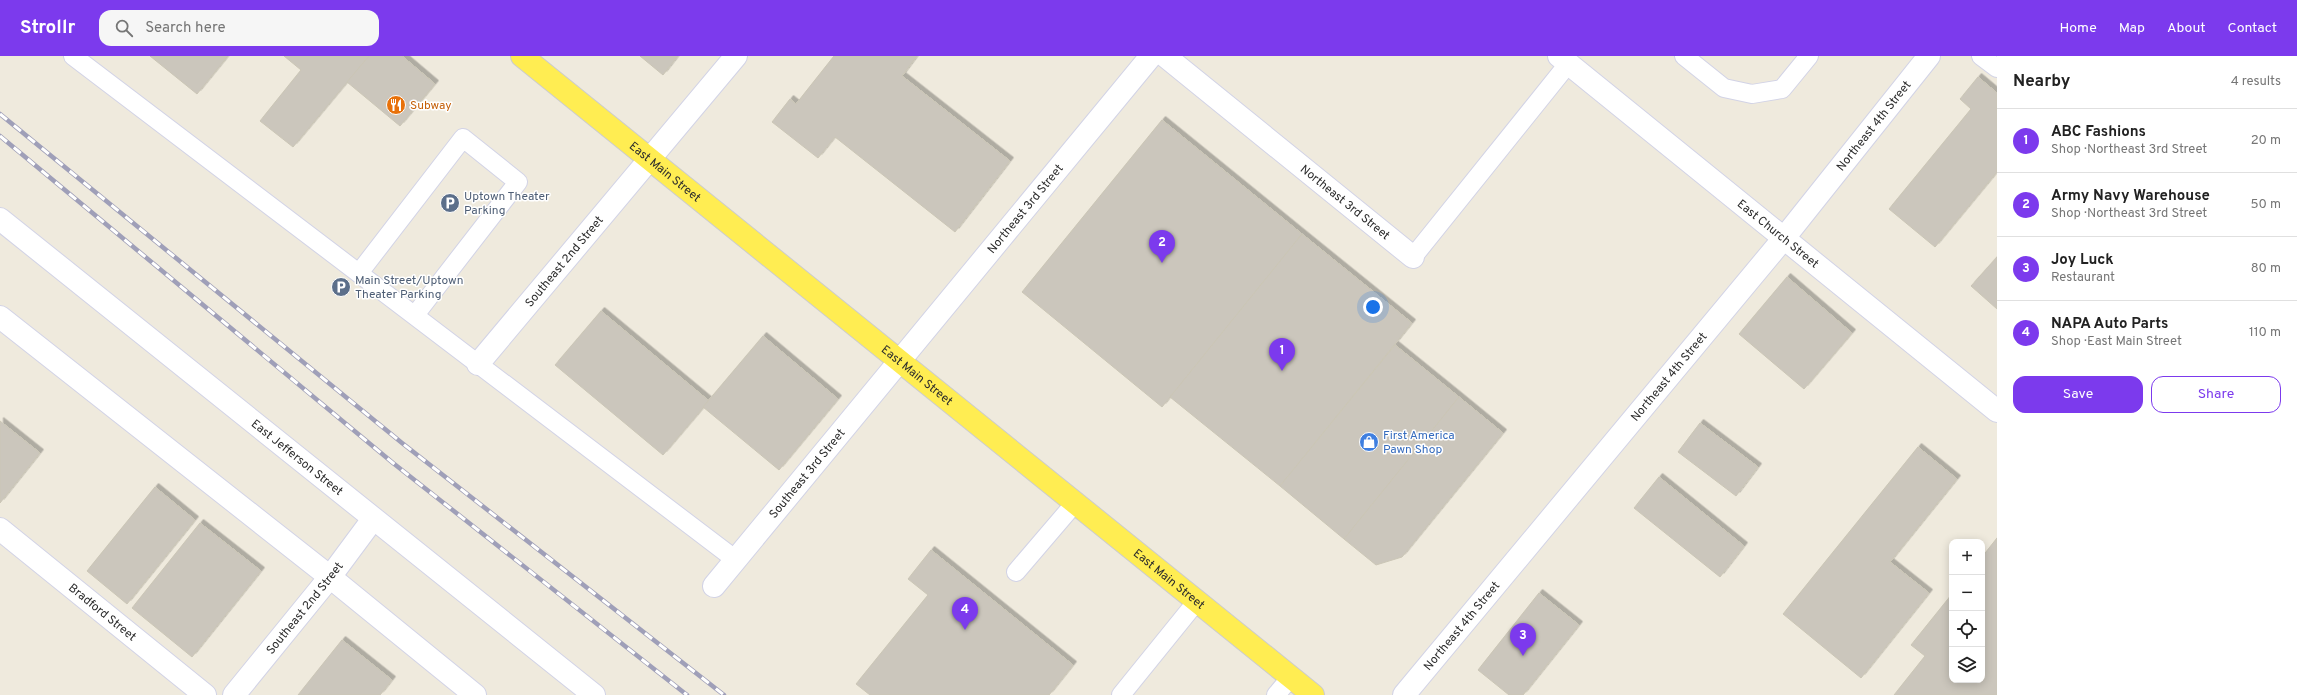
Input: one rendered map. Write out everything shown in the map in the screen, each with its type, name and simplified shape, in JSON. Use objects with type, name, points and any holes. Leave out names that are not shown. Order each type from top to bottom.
[{"type":"main road","name":"East Main Street","points":[[522,56],[1313,695]]},
{"type":"street","name":"Southeast 2nd Street","points":[[478,364],[736,56]]},
{"type":"street","name":"Northeast 3rd Street","points":[[899,361],[1151,56]]},
{"type":"street","name":"Northeast 3rd Street","points":[[1165,56],[1413,257]]},
{"type":"street","name":"Northeast 4th Street","points":[[1404,695],[1784,238],[1930,56]]},
{"type":"street","name":"East Church Street","points":[[1563,60],[1997,409]]},
{"type":"street","name":"East Jefferson Street","points":[[0,219],[594,695]]},
{"type":"street","points":[[0,317],[330,577],[475,695]]},
{"type":"street","name":"Southeast 3rd Street","points":[[714,586],[899,361]]},
{"type":"street","name":"Southeast 2nd Street","points":[[234,695],[330,577],[373,519]]},
{"type":"street","name":"Bradford Street","points":[[0,529],[206,695]]},
{"type":"lane","points":[[74,56],[736,560]]},
{"type":"lane","points":[[1684,56],[1724,88],[1752,94],[1782,89],[1809,56]]},
{"type":"lane","points":[[1981,56],[1997,68]]},
{"type":"lane","points":[[1413,257],[1563,60]]},
{"type":"lane","points":[[359,273],[464,138],[518,182],[415,315]]},
{"type":"lane","points":[[1016,572],[1075,502]]},
{"type":"lane","points":[[1121,695],[1197,601]]},
{"type":"lane","points":[[1276,695],[1291,677]]},
{"type":"building","points":[[150,56],[228,56],[197,94]]},
{"type":"building","points":[[284,56],[369,56],[293,147],[260,121],[301,70]]},
{"type":"building","name":"Subway","points":[[369,56],[402,56],[435,84],[400,126],[347,82]]},
{"type":"building","points":[[640,56],[678,56],[663,75]]},
{"type":"building","points":[[834,56],[917,56],[902,76],[1010,161],[955,232],[835,137],[818,158],[772,122],[790,99],[796,104]]},
{"type":"building","points":[[1978,77],[1997,93],[1997,172],[1935,247],[1889,209],[1971,109],[1960,99]]},
{"type":"building","points":[[1162,120],[1302,234],[1162,407],[1022,292]]},
{"type":"building","points":[[1302,234],[1412,323],[1280,486],[1170,397]]},
{"type":"building","points":[[1997,257],[1997,309],[1971,286]]},
{"type":"building","points":[[1787,277],[1852,333],[1804,389],[1739,334]]},
{"type":"building","points":[[601,311],[709,401],[663,455],[555,365]]},
{"type":"building","points":[[763,336],[838,399],[779,470],[703,407]]},
{"type":"building","name":"First America Pawn Shop","points":[[1395,345],[1459,397],[1344,539],[1280,486]]},
{"type":"building","points":[[1459,397],[1503,433],[1402,557],[1376,565],[1344,539]]},
{"type":"building","points":[[0,421],[40,453],[0,503]]},
{"type":"building","points":[[1700,423],[1758,467],[1736,496],[1678,452]]},
{"type":"building","points":[[1918,447],[1957,479],[1890,562],[1929,593],[1861,678],[1783,614]]},
{"type":"building","points":[[1659,477],[1744,546],[1720,577],[1634,508]]},
{"type":"building","points":[[155,487],[195,520],[127,604],[87,571]]},
{"type":"building","points":[[200,523],[261,571],[192,657],[132,608]]},
{"type":"building","points":[[1997,538],[1997,695],[1894,695],[1925,656],[1911,645],[1949,598],[1949,683],[1985,683],[1985,553]]},
{"type":"building","points":[[931,550],[1073,665],[1049,695],[870,695],[856,684],[928,595],[908,579]]},
{"type":"building","points":[[1539,593],[1579,625],[1523,695],[1509,695],[1478,670]]},
{"type":"building","points":[[342,640],[392,680],[380,695],[298,695]]},
{"type":"railway","points":[[0,114],[402,443],[724,695]]},
{"type":"railway","points":[[0,136],[393,463],[687,695]]},
{"type":"place","name":"Subway","points":[[396,105]]},
{"type":"place","name":"Uptown Theater Parking","points":[[450,203]]},
{"type":"place","name":"Army Navy Warehouse","points":[[1162,263]]},
{"type":"place","name":"Main Street/Uptown Theater Parking","points":[[341,287]]},
{"type":"place","name":"ABC Fashions","points":[[1282,371]]},
{"type":"place","name":"First America Pawn Shop","points":[[1369,442]]},
{"type":"place","name":"NAPA Auto Parts","points":[[965,630]]},
{"type":"place","name":"Joy Luck","points":[[1523,656]]}]
